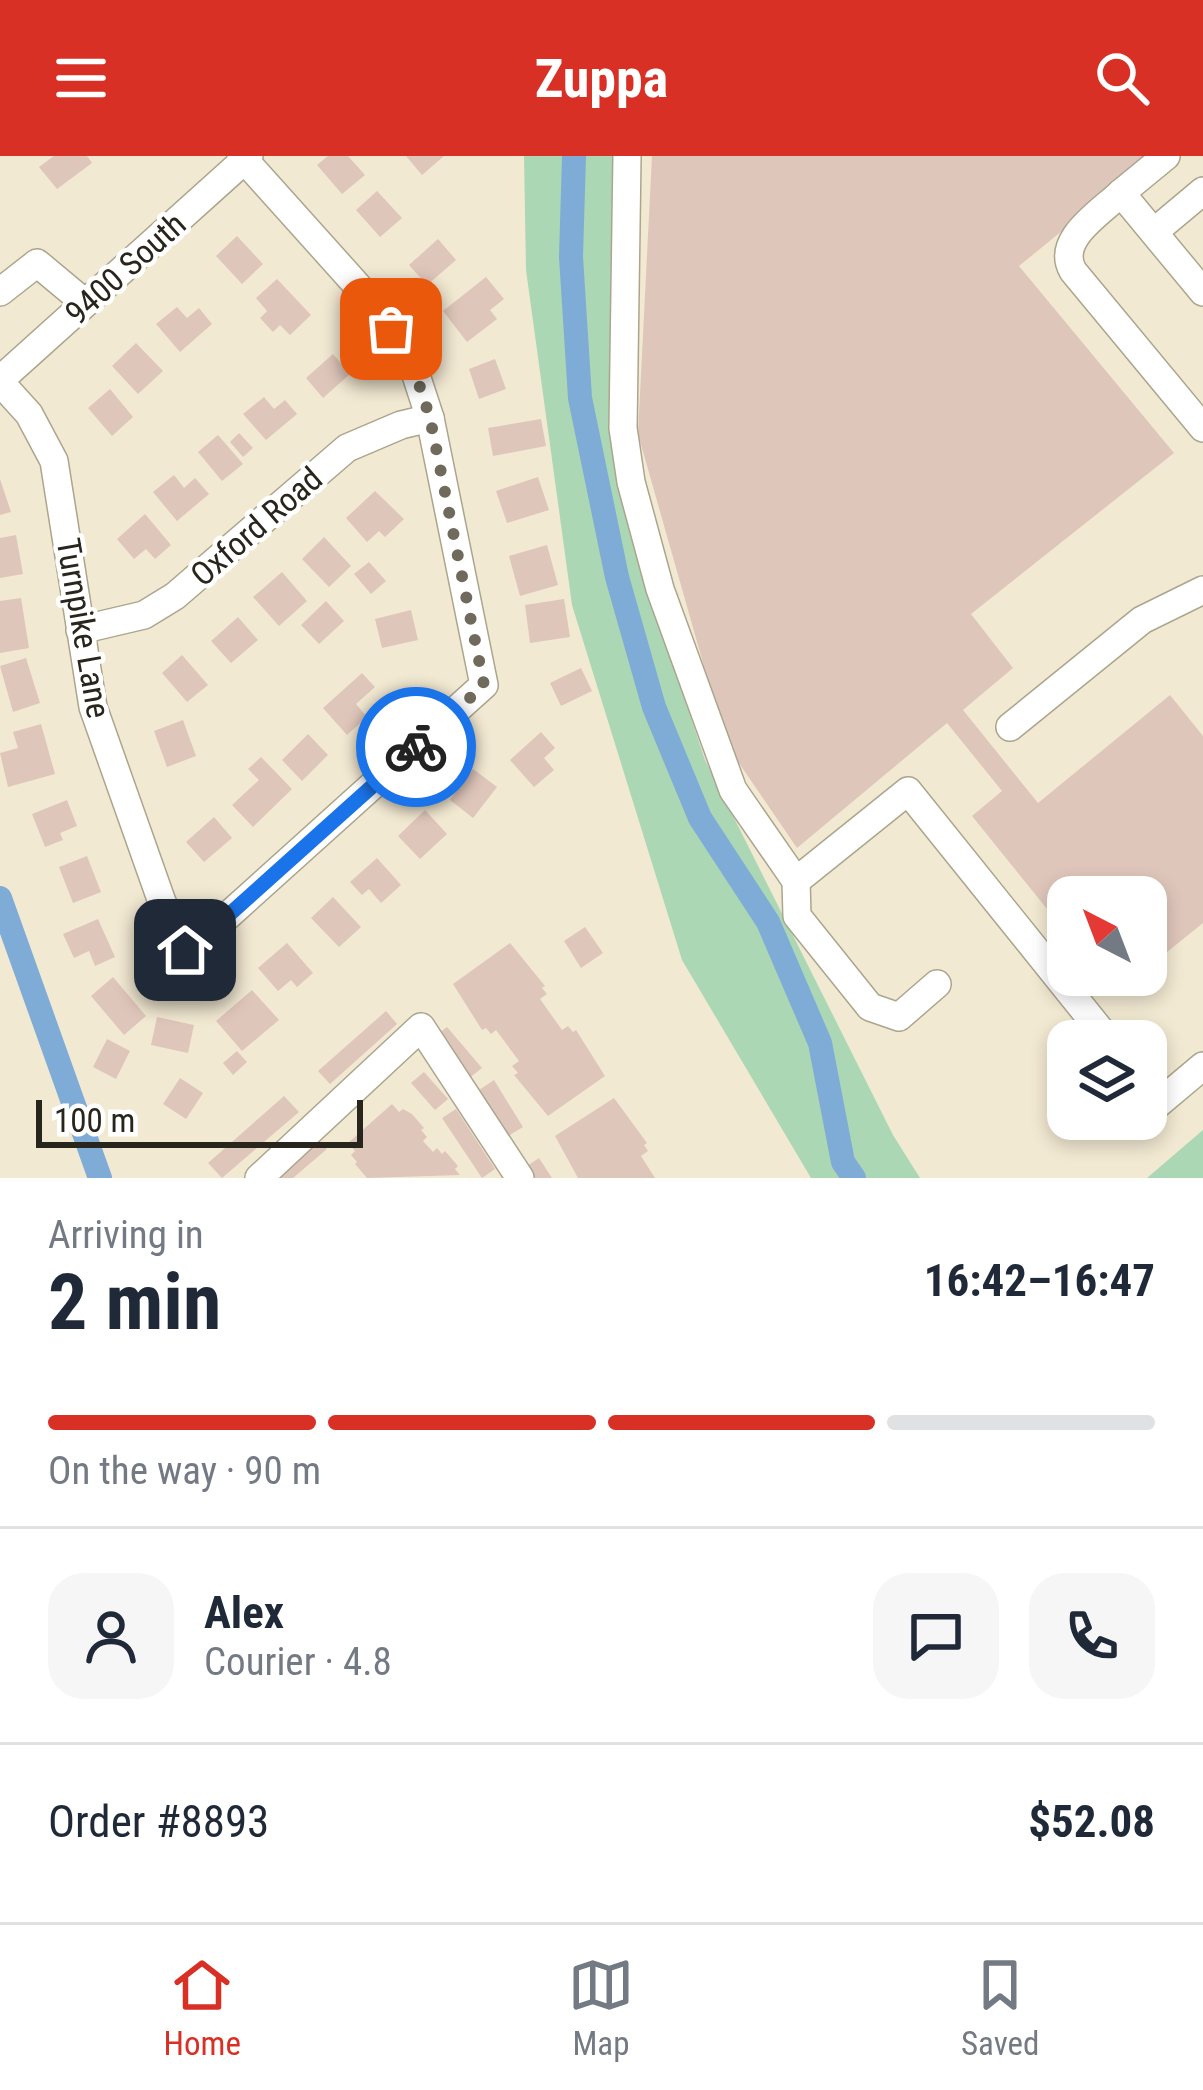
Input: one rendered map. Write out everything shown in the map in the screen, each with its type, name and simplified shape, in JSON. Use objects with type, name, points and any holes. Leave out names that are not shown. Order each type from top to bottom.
[{"type":"street","points":[[628,156],[623,428],[631,482],[660,589],[733,790],[796,881],[796,916],[870,1007],[899,1017],[937,984]]},
{"type":"street","points":[[1166,156],[1070,242],[1067,261],[1203,428]]},
{"type":"street","points":[[245,157],[391,329],[415,372],[430,418]]},
{"type":"street","name":"9400 South","points":[[0,381],[245,157]]},
{"type":"street","points":[[1154,232],[1203,191]]},
{"type":"street","points":[[1121,193],[1199,280]]},
{"type":"street","points":[[0,292],[37,262],[85,303]]},
{"type":"street","name":"Turnpike Lane","points":[[0,381],[29,414],[54,461],[93,707],[162,902],[185,950],[484,685],[430,418]]},
{"type":"street","name":"Oxford Road","points":[[80,630],[144,615],[175,596],[347,448],[386,430],[430,418]]},
{"type":"street","points":[[1010,728],[1142,620],[1197,603]]},
{"type":"street","points":[[796,881],[908,791],[1092,1020]]},
{"type":"street","points":[[259,1178],[422,1028],[520,1178]]},
{"type":"street","points":[[1167,1096],[1203,1066]]},
{"type":"green space","points":[[524,156],[623,156],[618,469],[665,640],[705,760],[893,1135],[920,1178],[811,1178],[682,960],[572,605],[526,270]]},
{"type":"green space","points":[[1203,1130],[1203,1178],[1147,1178]]},
{"type":"building","points":[[54,156],[87,156],[92,163],[57,189],[39,167]]},
{"type":"building","points":[[328,156],[348,156],[365,175],[342,194],[317,165]]},
{"type":"building","points":[[406,156],[444,156],[422,175]]},
{"type":"building","points":[[652,156],[1154,156],[1019,266],[1174,453],[971,614],[1013,668],[963,710],[1038,803],[1170,695],[1203,736],[1203,923],[1167,952],[1167,876],[1047,876],[1047,909],[972,816],[1002,791],[947,723],[797,848],[726,744],[638,434]]},
{"type":"building","points":[[377,191],[402,218],[380,237],[356,210]]},
{"type":"building","points":[[237,236],[263,264],[242,284],[216,256]]},
{"type":"building","points":[[438,239],[456,260],[427,285],[409,265]]},
{"type":"building","points":[[486,277],[504,299],[490,310],[497,319],[467,342],[443,311]]},
{"type":"building","points":[[277,279],[311,315],[290,335],[280,325],[273,332],[260,318],[267,311],[256,298]]},
{"type":"building","points":[[177,307],[187,318],[199,308],[212,324],[180,352],[156,324]]},
{"type":"building","points":[[136,343],[163,371],[138,394],[112,366]]},
{"type":"building","points":[[333,354],[350,374],[323,398],[306,378]]},
{"type":"building","points":[[495,359],[506,389],[479,399],[469,369]]},
{"type":"building","points":[[110,389],[133,417],[112,436],[88,408]]},
{"type":"building","points":[[264,397],[274,409],[285,400],[297,414],[266,440],[243,414]]},
{"type":"building","points":[[541,419],[546,446],[493,456],[488,428]]},
{"type":"building","points":[[239,433],[253,448],[243,457],[230,442]]},
{"type":"building","points":[[218,435],[243,464],[222,481],[198,452]]},
{"type":"building","points":[[174,475],[184,488],[195,478],[209,494],[177,521],[153,492]]},
{"type":"building","points":[[538,477],[549,510],[507,523],[496,491]]},
{"type":"building","points":[[0,479],[11,512],[0,515]]},
{"type":"building","points":[[375,491],[404,519],[385,537],[379,531],[367,542],[346,518]]},
{"type":"building","points":[[145,514],[171,545],[155,559],[146,549],[134,559],[117,539]]},
{"type":"building","points":[[16,535],[23,574],[0,578],[0,538]]},
{"type":"building","points":[[324,537],[351,566],[329,587],[302,559]]},
{"type":"building","points":[[547,545],[558,585],[520,596],[509,556]]},
{"type":"building","points":[[369,562],[386,581],[371,594],[354,574]]},
{"type":"building","points":[[282,572],[307,601],[279,626],[253,597]]},
{"type":"building","points":[[21,598],[29,648],[0,653],[0,601]]},
{"type":"building","points":[[564,599],[570,637],[530,643],[525,605]]},
{"type":"building","points":[[326,601],[344,621],[319,644],[301,625]]},
{"type":"building","points":[[411,610],[418,640],[382,648],[375,619]]},
{"type":"building","points":[[238,617],[258,640],[231,663],[211,641]]},
{"type":"building","points":[[182,655],[208,685],[187,702],[162,673]]},
{"type":"building","points":[[26,658],[40,703],[13,712],[0,666]]},
{"type":"building","points":[[581,668],[592,691],[561,706],[550,683]]},
{"type":"building","points":[[362,673],[375,687],[356,704],[367,717],[347,735],[323,708]]},
{"type":"building","points":[[183,720],[196,756],[167,767],[154,731]]},
{"type":"building","points":[[41,724],[55,774],[8,787],[0,753],[18,748],[13,732]]},
{"type":"building","points":[[541,732],[555,748],[544,758],[554,770],[534,787],[510,760]]},
{"type":"building","points":[[308,734],[328,755],[302,781],[282,760]]},
{"type":"building","points":[[261,757],[292,789],[253,827],[232,805],[259,780],[248,769]]},
{"type":"building","points":[[473,769],[497,787],[473,818],[450,800]]},
{"type":"building","points":[[67,800],[77,826],[60,833],[63,840],[45,847],[32,814]]},
{"type":"building","points":[[425,810],[447,834],[420,859],[398,836]]},
{"type":"building","points":[[214,817],[232,838],[204,862],[186,842]]},
{"type":"building","points":[[87,856],[101,892],[73,903],[59,867]]},
{"type":"building","points":[[377,858],[401,885],[381,903],[369,889],[362,895],[350,882]]},
{"type":"building","points":[[333,897],[361,927],[339,947],[311,918]]},
{"type":"building","points":[[98,919],[115,957],[95,966],[89,951],[74,958],[63,934]]},
{"type":"building","points":[[585,927],[603,953],[581,968],[564,941]]},
{"type":"building","points":[[287,943],[313,973],[297,987],[291,980],[278,991],[258,968]]},
{"type":"building","points":[[510,943],[545,986],[547,994],[540,999],[562,1030],[568,1026],[576,1030],[605,1076],[548,1116],[514,1075],[518,1073],[512,1066],[519,1061],[496,1030],[491,1034],[482,1030],[453,984]]},
{"type":"building","points":[[113,977],[146,1016],[124,1035],[91,996]]},
{"type":"building","points":[[252,990],[279,1020],[242,1051],[216,1021]]},
{"type":"building","points":[[386,1011],[397,1024],[330,1084],[318,1071]]},
{"type":"building","points":[[157,1017],[194,1025],[188,1053],[151,1045]]},
{"type":"building","points":[[447,1027],[482,1068],[468,1079],[433,1038]]},
{"type":"building","points":[[107,1039],[130,1051],[116,1079],[93,1067]]},
{"type":"building","points":[[237,1051],[247,1062],[233,1075],[223,1063]]},
{"type":"building","points":[[424,1072],[448,1099],[435,1110],[411,1083]]},
{"type":"building","points":[[180,1078],[203,1093],[186,1119],[163,1104]]},
{"type":"building","points":[[494,1080],[523,1127],[508,1136],[479,1090]]},
{"type":"building","points":[[284,1096],[299,1112],[222,1178],[208,1163]]},
{"type":"building","points":[[614,1098],[647,1143],[648,1151],[641,1156],[655,1178],[578,1178],[555,1136]]},
{"type":"building","points":[[392,1104],[399,1112],[412,1114],[424,1128],[427,1137],[423,1141],[433,1152],[437,1148],[442,1154],[445,1151],[460,1175],[367,1178],[355,1164],[351,1155],[355,1151],[348,1143]]},
{"type":"building","points":[[456,1109],[495,1169],[482,1178],[442,1118]]},
{"type":"building","points":[[315,1136],[327,1149],[293,1178],[266,1178]]},
{"type":"building","points":[[539,1158],[552,1178],[531,1178],[524,1168]]},
{"type":"waterway","points":[[574,156],[571,257],[580,398],[617,577],[654,707],[700,818],[768,922],[820,1043],[843,1162],[854,1178]]},
{"type":"waterway","points":[[0,898],[100,1178]]},
{"type":"way so far","points":[[391,329],[415,372],[430,418],[484,685],[416,747]]},
{"type":"route","points":[[185,950],[416,747]]}]
